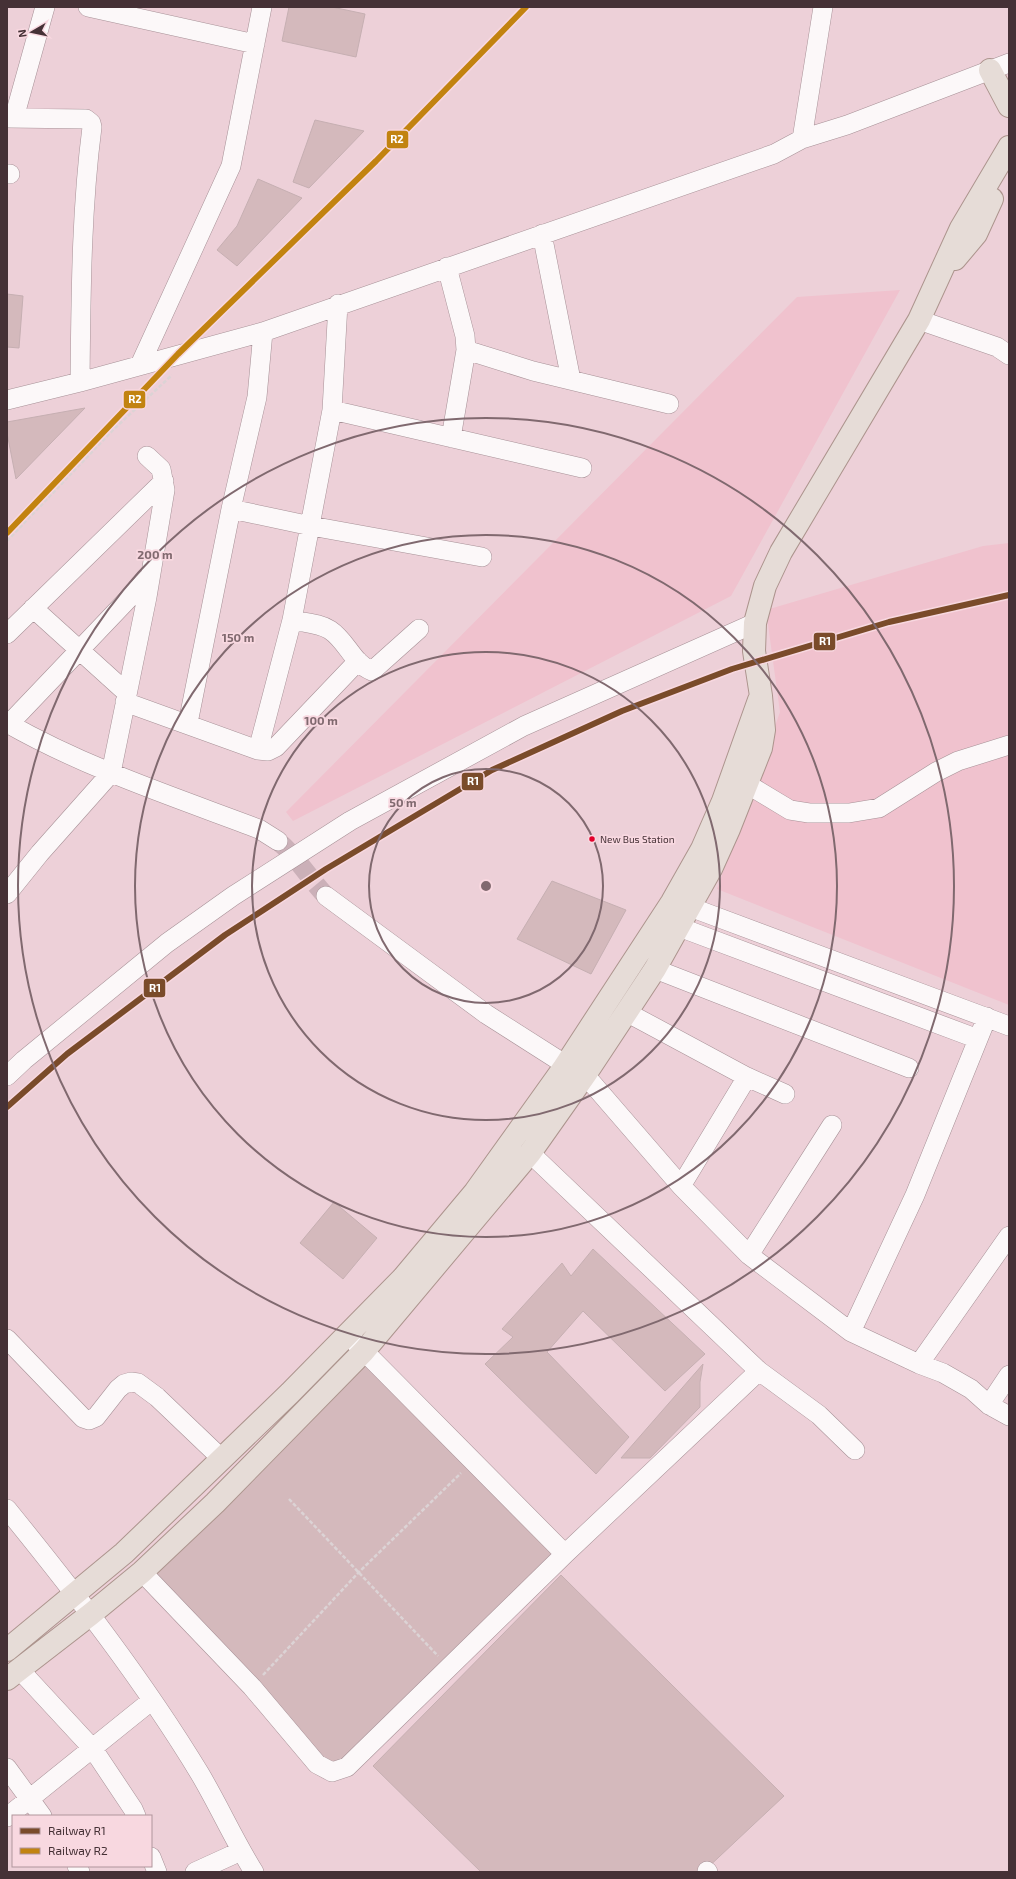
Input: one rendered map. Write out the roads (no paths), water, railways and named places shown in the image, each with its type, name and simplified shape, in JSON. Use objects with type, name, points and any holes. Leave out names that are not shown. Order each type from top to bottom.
[{"type":"main road","points":[[999,66],[1009,106]]},
{"type":"main road","points":[[13,1674],[92,1614],[142,1572],[215,1503],[364,1351],[530,1153],[576,1070],[683,902],[714,863],[761,748],[764,730],[761,696],[754,651],[755,623],[765,586],[781,552],[919,320],[940,277],[961,228],[1009,147]]},
{"type":"main road","points":[[940,277],[976,234],[1009,165]]},
{"type":"main road","points":[[7,1650],[124,1553],[290,1393],[403,1278],[626,1012],[655,969],[679,927],[683,902],[702,849],[723,800],[751,719],[761,696]]},
{"type":"street","points":[[45,7],[10,118],[86,120],[91,123],[92,127],[82,252],[80,382]]},
{"type":"street","points":[[88,7],[118,10],[255,44]]},
{"type":"street","points":[[140,365],[230,166],[262,7]]},
{"type":"street","points":[[802,140],[823,7]]},
{"type":"street","points":[[7,400],[80,382],[263,332],[338,304],[774,154],[802,140],[847,125],[999,66]]},
{"type":"street","points":[[542,234],[571,380]]},
{"type":"street","points":[[446,267],[465,336],[466,350],[464,371],[451,438]]},
{"type":"street","points":[[258,750],[292,620],[332,410],[338,304]]},
{"type":"street","points":[[919,320],[997,347],[1009,355]]},
{"type":"street","points":[[188,723],[231,509],[257,397],[263,332]]},
{"type":"street","points":[[466,350],[533,371],[668,404]]},
{"type":"street","points":[[332,410],[582,468]]},
{"type":"street","points":[[7,894],[40,853],[111,773],[150,576],[165,490],[161,469],[147,456]]},
{"type":"street","points":[[7,634],[164,481]]},
{"type":"street","points":[[231,509],[311,526],[482,557]]},
{"type":"street","points":[[150,576],[8,724],[52,748],[111,773],[259,829],[278,841]]},
{"type":"street","points":[[34,608],[79,650],[126,698],[258,750],[268,751],[276,747],[358,661]]},
{"type":"street","points":[[292,620],[322,626],[332,631],[358,661],[372,671],[419,629]]},
{"type":"street","points":[[7,1076],[24,1060],[167,943],[233,896],[350,821],[524,726],[755,623]]},
{"type":"street","points":[[747,784],[790,810],[809,813],[849,813],[879,808],[936,772],[958,761],[1009,745]]},
{"type":"street","points":[[326,896],[486,1014],[576,1070],[680,1186],[749,1255],[851,1332],[919,1364],[943,1373],[965,1386],[989,1405],[1009,1416]]},
{"type":"street","points":[[683,902],[1009,1026]]},
{"type":"street","points":[[679,927],[978,1039]]},
{"type":"street","points":[[655,969],[909,1068]]},
{"type":"street","points":[[626,1012],[747,1077],[785,1094]]},
{"type":"street","points":[[851,1332],[915,1195],[987,1017]]},
{"type":"street","points":[[680,1186],[747,1077]]},
{"type":"street","points":[[749,1255],[832,1125]]},
{"type":"street","points":[[530,1153],[759,1371],[819,1415],[855,1450]]},
{"type":"street","points":[[919,1364],[1009,1236]]},
{"type":"street","points":[[348,1334],[565,1554]]},
{"type":"street","points":[[7,1339],[83,1418],[90,1420],[96,1417],[118,1389],[124,1384],[130,1382],[138,1383],[157,1397],[222,1459]]},
{"type":"street","points":[[142,1572],[252,1687],[317,1764],[332,1772],[347,1767],[565,1554],[759,1371]]},
{"type":"street","points":[[989,1405],[1009,1376]]},
{"type":"street","points":[[7,1509],[92,1614],[200,1774],[241,1851],[254,1872]]},
{"type":"street","points":[[13,1674],[93,1749],[136,1815]]},
{"type":"street","points":[[7,1817],[151,1701]]},
{"type":"street","points":[[7,1768],[41,1815]]},
{"type":"street","points":[[195,1872],[241,1851]]},
{"type":"street","points":[[152,1860],[157,1872]]},
{"type":"tunnel","points":[[278,841],[285,847],[326,896]]},
{"type":"railway","points":[[7,533],[178,354],[376,161],[526,7]]},
{"type":"rail line","name":"R2","points":[[7,533],[178,354],[376,161],[526,7]]},
{"type":"rail line","name":"R1","points":[[7,1107],[67,1054],[225,935],[326,869],[492,770],[622,711],[732,669],[889,622],[1009,595]]},
{"type":"place","name":"New Bus Station","points":[[592,839]]}]
